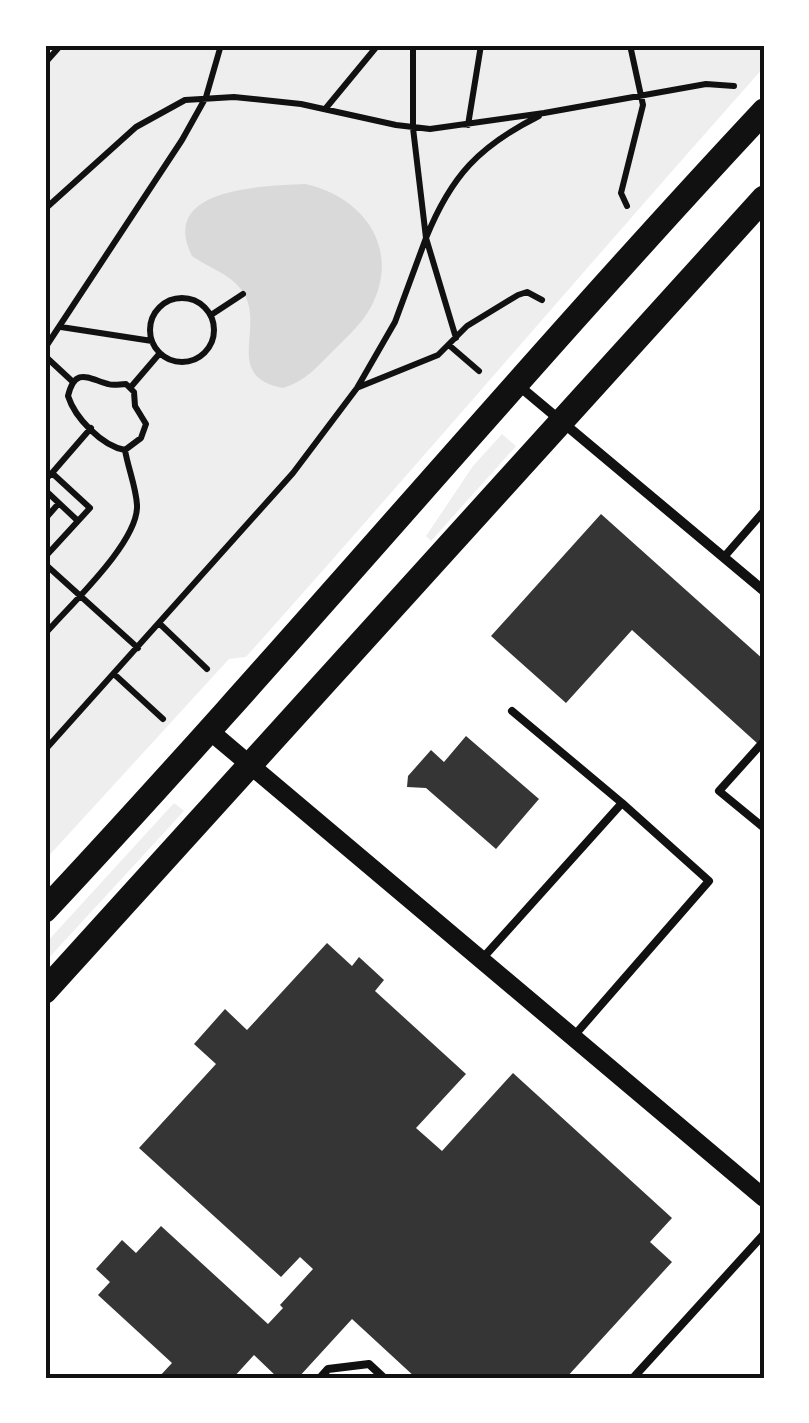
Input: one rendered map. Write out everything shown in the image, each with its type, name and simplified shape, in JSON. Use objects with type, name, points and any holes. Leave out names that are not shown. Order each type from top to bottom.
[{"type":"main road","points":[[45,910],[211,732],[764,111]]},
{"type":"main road","points":[[45,991],[764,198]]},
{"type":"street","points":[[517,384],[764,591]]},
{"type":"street","points":[[211,732],[764,1198]]},
{"type":"lane","points":[[724,558],[764,510]]},
{"type":"lane","points":[[512,712],[709,881],[572,1038]]},
{"type":"lane","points":[[764,742],[719,791],[764,828]]},
{"type":"lane","points":[[481,960],[622,803]]},
{"type":"lane","points":[[633,1378],[764,1234]]},
{"type":"lane","points":[[320,1378],[328,1369],[369,1364],[384,1378]]},
{"type":"path","points":[[45,63],[61,45]]},
{"type":"path","points":[[45,348],[206,97],[221,45]]},
{"type":"path","points":[[326,108],[376,48],[365,45]]},
{"type":"path","points":[[413,45],[413,128],[426,238],[456,338]]},
{"type":"path","points":[[468,125],[481,45]]},
{"type":"path","points":[[627,206],[622,193],[641,118],[643,93],[630,45]]},
{"type":"path","points":[[45,209],[136,127],[185,100],[206,97],[326,108],[413,128],[468,125],[706,84],[734,86]]},
{"type":"path","points":[[45,750],[294,473],[357,388],[394,322],[441,202],[462,169],[494,142],[544,113]]},
{"type":"path","points":[[357,388],[421,364],[450,346],[480,317],[518,295],[527,292],[542,300]]},
{"type":"path","points":[[210,315],[244,294]]},
{"type":"path","points":[[174,298],[196,300],[210,315],[214,335],[205,352],[188,362],[178,362],[160,353],[152,341],[152,320],[157,310],[174,298]]},
{"type":"path","points":[[61,326],[152,341]]},
{"type":"path","points":[[450,346],[478,371]]},
{"type":"path","points":[[130,388],[160,353]]},
{"type":"path","points":[[45,356],[73,382]]},
{"type":"path","points":[[87,376],[130,388],[146,424],[141,438],[125,450],[114,448],[72,406],[68,396],[73,382],[87,376]]},
{"type":"path","points":[[45,480],[91,428]]},
{"type":"path","points":[[45,634],[118,549],[135,520],[137,506],[125,450]]},
{"type":"path","points":[[52,473],[90,508],[45,561],[138,648]]},
{"type":"path","points":[[45,490],[78,521]]},
{"type":"path","points":[[45,519],[59,503]]},
{"type":"path","points":[[160,624],[207,669]]},
{"type":"path","points":[[114,674],[163,718]]},
{"type":"shaded area","points":[[45,45],[764,45],[764,67],[246,657],[229,659],[45,860]]},
{"type":"shaded area","points":[[305,184],[344,200],[371,227],[382,263],[380,284],[372,305],[354,330],[310,373],[283,388],[254,373],[249,349],[249,306],[243,292],[226,276],[192,256],[185,233],[189,216],[219,195]]},
{"type":"shaded area","points":[[502,434],[516,446],[431,541],[426,536],[473,466]]},
{"type":"shaded area","points":[[174,803],[184,811],[45,962],[45,944]]},
{"type":"building","points":[[601,514],[764,660],[764,737],[758,744],[632,630],[566,703],[491,636]]},
{"type":"building","points":[[466,736],[539,799],[496,849],[426,788],[407,787],[408,776],[431,750],[444,762]]},
{"type":"building","points":[[327,943],[352,966],[359,957],[384,980],[375,991],[466,1074],[416,1128],[442,1151],[513,1073],[672,1218],[650,1242],[672,1262],[566,1378],[416,1378],[352,1319],[298,1378],[278,1378],[254,1355],[233,1378],[158,1378],[172,1363],[98,1295],[110,1282],[96,1269],[122,1240],[136,1253],[161,1226],[268,1324],[313,1269],[300,1257],[281,1277],[139,1148],[216,1064],[194,1044],[225,1009],[247,1030]]}]
